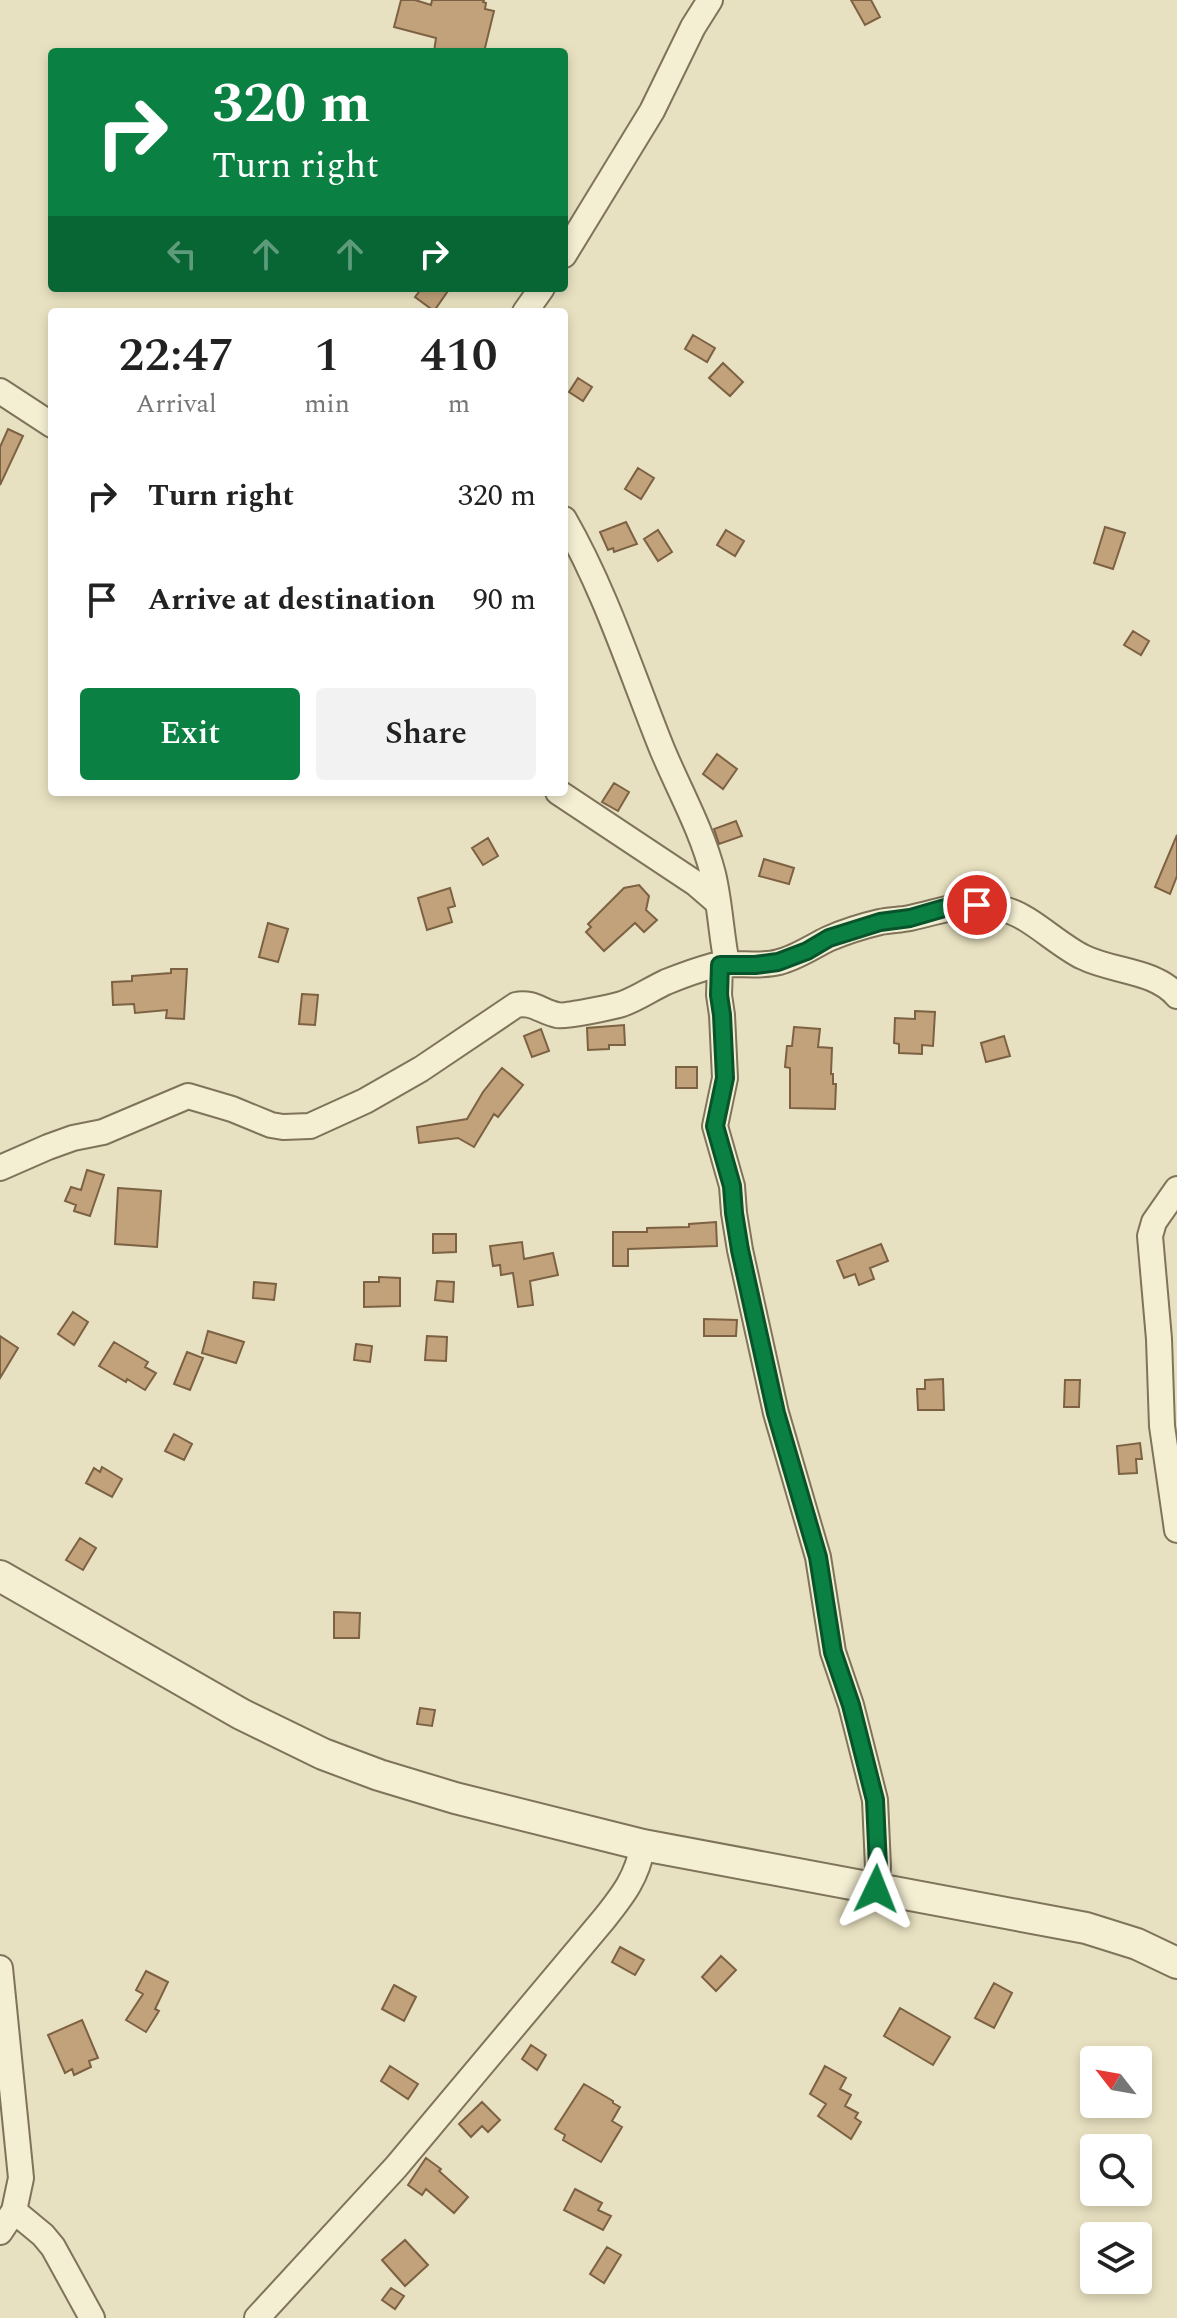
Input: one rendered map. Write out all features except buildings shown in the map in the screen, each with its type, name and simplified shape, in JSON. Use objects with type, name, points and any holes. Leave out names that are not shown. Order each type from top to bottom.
[{"type":"street","points":[[568,249],[652,111],[693,27],[710,0]]},
{"type":"street","points":[[0,391],[48,422]]},
{"type":"street","points":[[568,527],[607,606],[713,872],[723,964],[719,995],[725,1078],[715,1126],[732,1186],[745,1277],[776,1413],[818,1557],[833,1652],[851,1705],[875,1800],[876,1889]]},
{"type":"street","points":[[564,796],[695,883],[717,902]]},
{"type":"street","points":[[0,1168],[73,1138],[103,1132],[188,1096],[271,1125],[310,1126],[421,1069],[516,1005],[531,1004],[563,1016],[622,1004],[668,982],[723,964],[778,962],[829,938],[880,922],[910,918],[955,905],[1008,910],[1084,958],[1155,979],[1177,996]]},
{"type":"street","points":[[1177,1189],[1154,1222],[1150,1236],[1159,1339],[1162,1426],[1177,1530]]},
{"type":"street","points":[[0,1576],[241,1714],[323,1754],[379,1775],[455,1798],[643,1845],[1086,1928],[1137,1944],[1177,1963]]},
{"type":"street","points":[[257,2318],[396,2167],[604,1919],[626,1891],[639,1867],[643,1845]]},
{"type":"street","points":[[0,1968],[21,2165],[14,2211],[0,2232]]},
{"type":"street","points":[[14,2211],[53,2247],[92,2318]]},
{"type":"route","points":[[876,1889],[875,1800],[851,1705],[833,1652],[818,1557],[776,1413],[740,1250],[732,1186],[715,1126],[725,1078],[720,965],[778,962],[829,938],[880,922],[910,918],[955,905],[977,905]]}]
